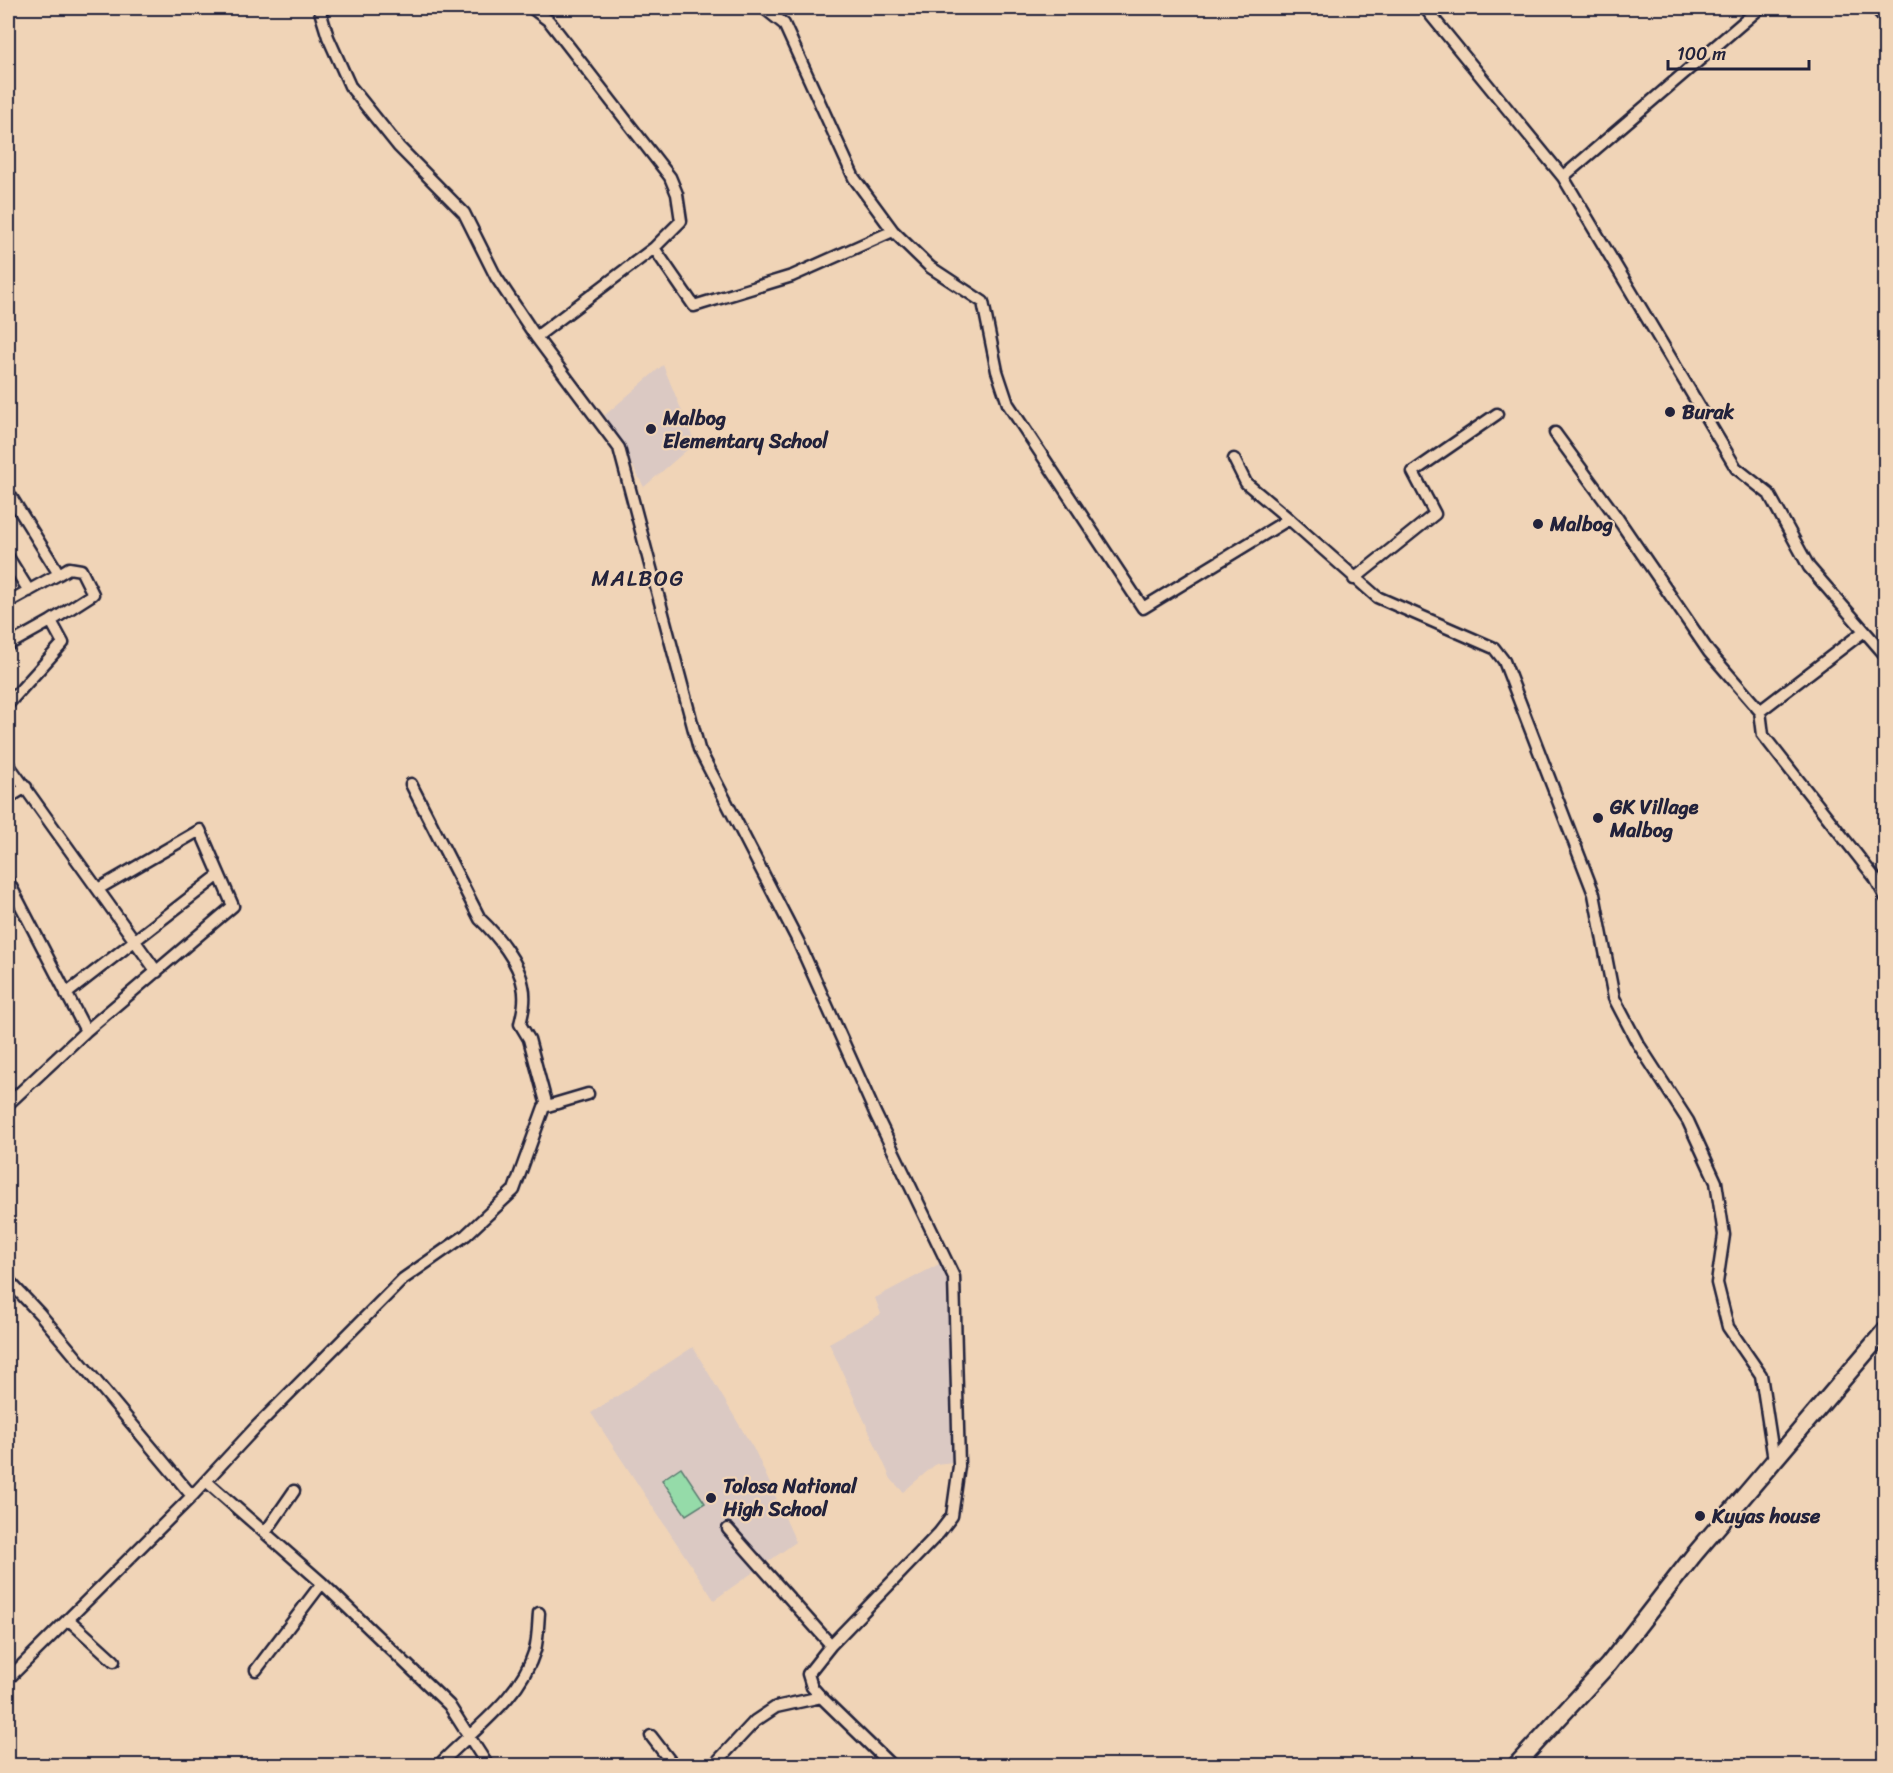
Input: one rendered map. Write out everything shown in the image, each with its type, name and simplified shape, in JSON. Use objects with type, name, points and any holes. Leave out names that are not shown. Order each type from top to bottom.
[{"type":"street","points":[[319,8],[328,38],[350,86],[399,147],[464,213],[496,277],[536,337],[619,447],[699,748],[798,940],[876,1115],[954,1278],[959,1466],[952,1516],[939,1533],[831,1645],[808,1674],[812,1687],[821,1697],[892,1766]]},
{"type":"street","points":[[532,8],[549,21],[670,177],[678,194],[681,220],[654,248],[536,337]]},
{"type":"street","points":[[764,8],[784,24],[854,178],[893,231],[930,267],[983,302],[997,371],[1008,404],[1143,608],[1289,519]]},
{"type":"street","points":[[1425,8],[1563,177],[1736,468],[1768,494],[1809,567],[1886,656]]},
{"type":"street","points":[[1563,177],[1760,8]]},
{"type":"street","points":[[1876,8],[1886,20]]},
{"type":"street","points":[[654,248],[694,306],[792,276],[893,231]]},
{"type":"street","points":[[1354,579],[1435,514],[1413,472],[1497,414]]},
{"type":"street","points":[[1555,433],[1618,519],[1709,652],[1760,711],[1763,735],[1875,878],[1886,898]]},
{"type":"street","points":[[1234,459],[1246,483],[1377,597],[1494,648],[1504,662],[1594,894],[1614,998],[1637,1042],[1688,1121],[1716,1182],[1724,1235],[1717,1283],[1728,1327],[1761,1375],[1774,1460]]},
{"type":"street","points":[[8,492],[59,574]]},
{"type":"street","points":[[8,557],[29,591]]},
{"type":"street","points":[[8,602],[69,568],[81,570],[93,594],[8,645]]},
{"type":"street","points":[[8,704],[63,644],[51,621]]},
{"type":"street","points":[[1760,711],[1863,632]]},
{"type":"street","points":[[8,764],[157,972]]},
{"type":"street","points":[[411,784],[480,919],[497,934],[524,985],[524,1004],[520,1024],[529,1039],[547,1106]]},
{"type":"street","points":[[8,798],[26,787]]},
{"type":"street","points":[[8,1104],[86,1031],[233,906],[200,830],[98,889]]},
{"type":"street","points":[[66,994],[219,875]]},
{"type":"street","points":[[8,881],[86,1031]]},
{"type":"street","points":[[8,1679],[192,1496],[403,1279],[466,1235],[513,1190],[544,1107],[588,1094]]},
{"type":"street","points":[[8,1280],[40,1314],[192,1496]]},
{"type":"street","points":[[1515,1766],[1608,1665],[1693,1556],[1884,1334]]},
{"type":"street","points":[[206,1481],[322,1583],[449,1705],[488,1766]]},
{"type":"street","points":[[265,1533],[294,1491]]},
{"type":"street","points":[[728,1530],[831,1645]]},
{"type":"street","points":[[256,1670],[322,1583]]},
{"type":"street","points":[[438,1766],[469,1734],[505,1703],[523,1675],[535,1650],[539,1613]]},
{"type":"street","points":[[68,1618],[114,1661]]},
{"type":"street","points":[[713,1766],[755,1721],[776,1707],[821,1697]]},
{"type":"street","points":[[651,1736],[674,1766]]},
{"type":"shaded area","name":"Malbog Elementary School","points":[[663,365],[695,443],[644,487],[605,415]]},
{"type":"shaded area","name":"Tolosa National High School","points":[[941,1263],[950,1279],[953,1462],[936,1464],[903,1492],[891,1479],[829,1343],[881,1314],[875,1298]]},
{"type":"shaded area","name":"Tolosa National High School","points":[[693,1347],[756,1453],[796,1542],[714,1600],[591,1413]]},
{"type":"green space","points":[[681,1467],[705,1503],[686,1515],[662,1480]]},
{"type":"place","name":"Burak","points":[[1670,412]]},
{"type":"place","name":"Malbog Elementary School","points":[[651,429]]},
{"type":"place","name":"Malbog","points":[[1538,524]]},
{"type":"place","name":"GK Village Malbog","points":[[1598,818]]},
{"type":"place","name":"Tolosa National High School","points":[[711,1498]]},
{"type":"place","name":"Kuyas house","points":[[1700,1516]]},
{"type":"district","name":"MALBOG","points":[[638,578]]}]
